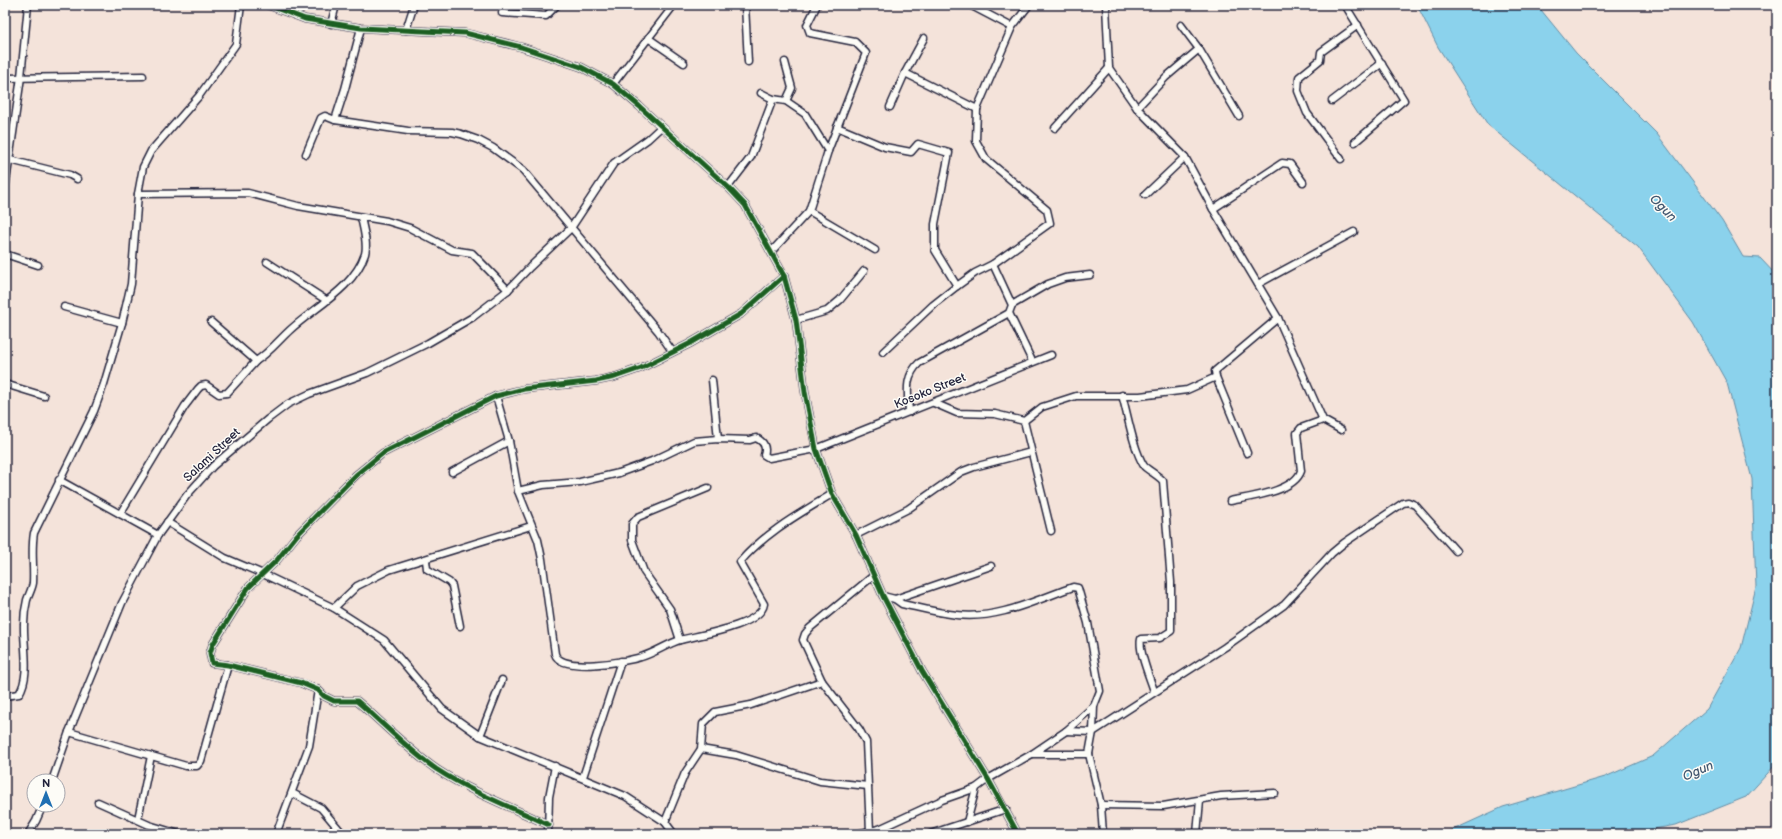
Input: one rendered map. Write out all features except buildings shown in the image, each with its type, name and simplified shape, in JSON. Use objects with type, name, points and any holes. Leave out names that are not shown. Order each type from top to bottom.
[{"type":"street","points":[[5,189],[21,77],[28,5]]},
{"type":"street","points":[[5,696],[19,694],[22,690],[26,642],[24,625],[26,606],[33,581],[32,543],[34,534],[94,411],[122,323],[130,284],[138,194],[142,167],[151,151],[199,96],[236,44],[241,5]]},
{"type":"street","points":[[268,5],[305,19],[331,24],[361,28],[465,33],[551,56],[581,67],[612,84],[745,205],[784,276],[796,320],[805,392],[816,449],[832,494],[856,535],[873,576],[922,671],[1006,809],[1018,834]]},
{"type":"street","points":[[331,24],[336,5]]},
{"type":"street","points":[[406,30],[414,5]]},
{"type":"street","points":[[502,13],[546,16],[557,5]]},
{"type":"street","points":[[612,84],[674,5]]},
{"type":"street","points":[[745,5],[748,62]]},
{"type":"street","points":[[772,252],[809,211],[828,151],[866,53],[855,42],[810,33],[807,26],[817,5]]},
{"type":"street","points":[[970,5],[1012,27]]},
{"type":"street","points":[[883,352],[933,305],[957,286],[975,273],[994,264],[1050,223],[1047,210],[986,159],[976,141],[977,109],[1012,27],[1029,5]]},
{"type":"street","points":[[1106,5],[1109,68],[1137,108],[1184,157],[1278,318],[1323,420],[1341,430]]},
{"type":"street","points":[[1345,5],[1404,100],[1355,142]]},
{"type":"street","points":[[1181,25],[1199,49],[1239,116]]},
{"type":"street","points":[[1341,159],[1307,113],[1298,92],[1299,77],[1320,60],[1322,52],[1358,25]]},
{"type":"street","points":[[335,120],[352,65],[361,28]]},
{"type":"street","points":[[648,38],[684,63]]},
{"type":"street","points":[[890,107],[905,73],[924,38]]},
{"type":"street","points":[[1137,108],[1166,77],[1199,49]]},
{"type":"street","points":[[785,62],[792,88],[786,101]]},
{"type":"street","points":[[1332,101],[1382,63]]},
{"type":"street","points":[[1055,128],[1109,68]]},
{"type":"street","points":[[905,73],[977,109]]},
{"type":"street","points":[[5,78],[93,78],[143,76]]},
{"type":"street","points":[[762,93],[773,100],[786,101],[805,114],[828,151]]},
{"type":"street","points":[[728,188],[751,157],[773,100]]},
{"type":"street","points":[[306,154],[321,118],[325,116],[335,120],[420,132],[452,132],[478,140],[507,156],[523,170],[658,331],[672,351]]},
{"type":"street","points":[[571,228],[614,163],[648,139],[661,127]]},
{"type":"street","points":[[837,127],[885,147],[911,152],[918,144],[949,153],[935,224],[935,250],[957,286]]},
{"type":"street","points":[[1145,195],[1184,157]]},
{"type":"street","points":[[10,160],[77,179]]},
{"type":"street","points":[[1213,209],[1282,163],[1290,164],[1303,182]]},
{"type":"street","points":[[138,194],[248,192],[298,206],[404,225],[452,250],[470,252],[508,290]]},
{"type":"street","points":[[809,211],[875,250]]},
{"type":"street","points":[[120,514],[185,406],[198,389],[201,386],[206,385],[219,394],[227,393],[256,361],[262,358],[290,330],[326,300],[341,290],[349,281],[365,254],[366,247],[361,217]]},
{"type":"street","name":"Salami Street","points":[[55,773],[122,603],[158,535],[187,495],[213,466],[268,418],[288,404],[309,394],[367,373],[428,343],[473,317],[508,290],[571,228]]},
{"type":"street","points":[[1258,284],[1354,232]]},
{"type":"street","points":[[5,254],[38,265]]},
{"type":"street","points":[[267,262],[326,300]]},
{"type":"street","points":[[994,264],[1012,305]]},
{"type":"street","points":[[796,320],[827,310],[840,300],[864,271]]},
{"type":"street","points":[[909,412],[907,380],[913,369],[928,357],[1009,313],[1012,305],[1048,284],[1065,278],[1090,275]]},
{"type":"street","points":[[549,825],[466,787],[437,769],[402,744],[357,701],[334,700],[324,696],[318,690],[301,683],[228,665],[212,664],[210,653],[213,644],[248,588],[263,574],[302,530],[370,462],[432,427],[496,396],[524,389],[577,384],[615,377],[641,368],[672,351],[689,344],[741,314],[784,276]]},
{"type":"street","points":[[64,307],[122,323]]},
{"type":"street","points":[[1009,313],[1032,362]]},
{"type":"street","points":[[1247,453],[1216,377],[1215,371],[1278,318]]},
{"type":"street","points":[[211,322],[256,361]]},
{"type":"street","name":"Kosoko Street","points":[[718,439],[750,440],[756,438],[763,444],[766,451],[764,455],[769,458],[816,449],[1051,355]]},
{"type":"street","points":[[1024,421],[1042,407],[1076,396],[1140,396],[1188,390],[1216,377]]},
{"type":"street","points":[[518,491],[599,478],[638,467],[694,441],[718,439],[712,380]]},
{"type":"street","points":[[5,384],[44,396]]},
{"type":"street","points":[[1122,395],[1138,453],[1145,468],[1157,474],[1163,481],[1171,582],[1171,631],[1160,638],[1141,639],[1140,641],[1143,657],[1154,691]]},
{"type":"street","points":[[496,396],[509,441],[518,491],[538,540],[556,658],[560,662],[575,665],[621,661],[641,657],[680,640],[702,636],[754,618],[763,609],[764,604],[740,562],[751,549],[769,533],[832,494]]},
{"type":"street","points":[[934,403],[957,413],[995,414],[1024,421]]},
{"type":"street","points":[[1230,501],[1263,495],[1294,482],[1299,478],[1301,471],[1297,433],[1301,428],[1323,420]]},
{"type":"street","points":[[1024,421],[1051,531]]},
{"type":"street","points":[[452,472],[509,441]]},
{"type":"street","points":[[856,535],[908,509],[961,472],[974,467],[1031,452]]},
{"type":"street","points":[[60,480],[158,535]]},
{"type":"street","points":[[680,640],[666,602],[644,572],[632,540],[631,529],[632,524],[638,517],[708,488]]},
{"type":"street","points":[[1066,731],[1093,732],[1154,691],[1225,647],[1280,608],[1332,553],[1403,503],[1408,502],[1415,505],[1456,551]]},
{"type":"street","points":[[167,522],[225,558],[263,574],[334,608],[384,640],[442,708],[480,736],[583,777],[625,796],[665,822],[674,834]]},
{"type":"street","points":[[334,608],[357,586],[389,570],[426,560],[532,526]]},
{"type":"street","points":[[426,560],[428,570],[449,582],[452,586],[460,626]]},
{"type":"street","points":[[895,599],[991,566]]},
{"type":"street","points":[[870,830],[866,742],[859,729],[822,681],[803,640],[805,634],[873,576]]},
{"type":"street","points":[[883,596],[895,599],[902,604],[957,615],[979,615],[1014,609],[1077,587],[1088,623],[1100,691],[1094,706],[1093,732],[1089,754],[1101,805],[1104,834]]},
{"type":"street","points":[[583,777],[621,661]]},
{"type":"street","points":[[70,732],[186,766],[197,766],[201,761],[228,665]]},
{"type":"street","points":[[480,736],[502,680]]},
{"type":"street","points":[[665,822],[686,773],[701,749],[703,724],[715,712],[751,705],[822,681]]},
{"type":"street","points":[[276,834],[309,746],[318,690]]},
{"type":"street","points":[[857,834],[879,829],[942,800],[976,788],[988,779],[1032,754],[1066,731],[1094,706]]},
{"type":"street","points":[[701,749],[736,755],[820,781],[868,786]]},
{"type":"street","points":[[1032,754],[1089,754]]},
{"type":"street","points":[[138,819],[151,756]]},
{"type":"street","points":[[548,834],[549,797],[555,766]]},
{"type":"street","points":[[967,822],[976,788]]},
{"type":"street","points":[[1101,805],[1155,807],[1221,796],[1275,793]]},
{"type":"street","points":[[292,794],[321,808],[344,834]]},
{"type":"street","points":[[1197,834],[1200,800]]},
{"type":"street","points":[[98,802],[149,825],[179,834]]},
{"type":"street","points":[[930,834],[1006,809]]},
{"type":"street","points":[[28,834],[40,813]]},
{"type":"water","name":"Ogun","points":[[1417,5],[1537,5],[1576,53],[1657,134],[1722,221],[1743,257],[1760,258],[1777,276],[1777,763],[1746,797],[1676,825],[1625,834],[1444,834],[1503,807],[1605,777],[1653,756],[1707,709],[1741,648],[1756,587],[1752,479],[1727,383],[1693,322],[1638,247],[1488,125],[1438,47]]},
{"type":"cycle path","points":[[268,5],[305,19],[361,28],[465,33],[521,47],[581,67],[613,84],[728,187],[745,205],[784,276],[796,320],[805,392],[816,449],[832,494],[856,535],[883,596],[922,671],[988,779],[1018,834]]},
{"type":"cycle path","points":[[549,825],[477,792],[436,769],[405,745],[357,701],[334,701],[324,696],[318,690],[301,683],[228,665],[212,663],[210,653],[213,644],[248,588],[277,560],[297,535],[356,475],[383,453],[496,396],[524,389],[596,381],[615,377],[641,368],[689,344],[741,314],[784,276]]}]
